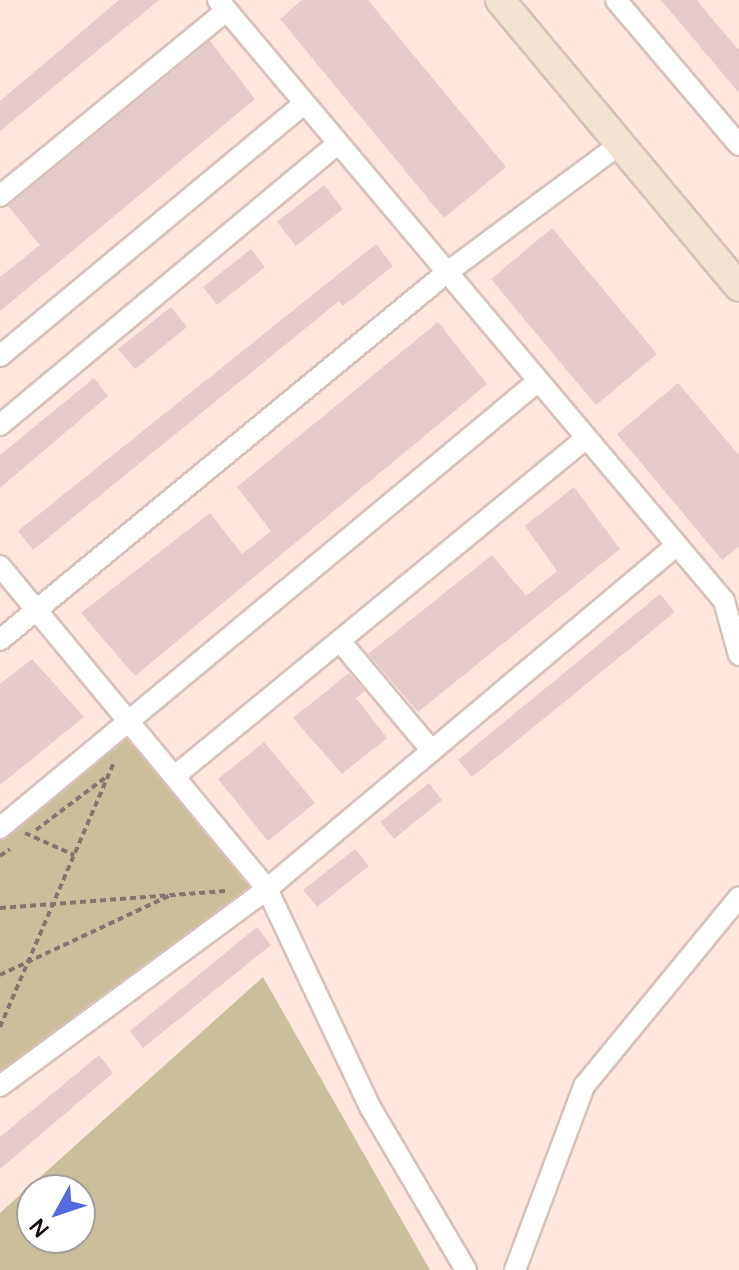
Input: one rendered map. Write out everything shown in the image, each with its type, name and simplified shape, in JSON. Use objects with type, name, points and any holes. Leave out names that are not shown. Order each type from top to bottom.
[{"type":"street","points":[[500,0],[739,287]]},
{"type":"street","points":[[616,0],[739,145]]},
{"type":"street","points":[[0,196],[222,5],[585,439],[677,545],[731,595],[739,655]]},
{"type":"street","points":[[0,356],[304,104]]},
{"type":"street","points":[[0,425],[337,144]]},
{"type":"street","points":[[0,640],[445,274],[620,144]]},
{"type":"street","points":[[3,826],[537,382]]},
{"type":"street","points":[[176,775],[585,439]]},
{"type":"street","points":[[0,1086],[267,889],[677,545]]},
{"type":"street","points":[[0,566],[176,775],[267,889],[370,1107],[466,1270]]},
{"type":"street","points":[[340,641],[432,751]]},
{"type":"street","points":[[515,1270],[584,1086],[739,897]]},
{"type":"path","points":[[0,1027],[131,722]]},
{"type":"path","points":[[0,856],[108,776]]},
{"type":"path","points":[[3,826],[74,855]]},
{"type":"path","points":[[0,908],[55,900],[267,889]]},
{"type":"path","points":[[0,975],[173,894]]},
{"type":"shaded area","points":[[131,722],[267,889],[0,1086],[0,828]]},
{"type":"shaded area","points":[[263,977],[430,1270],[0,1270],[0,1213],[16,1199],[16,1254],[96,1254],[96,1174],[43,1174]]},
{"type":"building","points":[[119,0],[159,0],[0,131],[0,101]]},
{"type":"building","points":[[302,0],[368,0],[506,167],[444,218],[280,19]]},
{"type":"building","points":[[661,0],[697,0],[739,50],[739,93]]},
{"type":"building","points":[[210,41],[255,99],[0,311],[0,277],[40,245],[8,206]]},
{"type":"building","points":[[324,185],[343,209],[296,246],[277,222]]},
{"type":"building","points":[[552,228],[657,354],[596,405],[491,279]]},
{"type":"building","points":[[376,244],[393,266],[343,306],[339,301],[33,550],[18,531]]},
{"type":"building","points":[[251,249],[265,267],[217,305],[203,287]]},
{"type":"building","points":[[171,307],[187,327],[135,369],[118,349]]},
{"type":"building","points":[[438,322],[487,384],[135,676],[81,613],[210,513],[242,554],[271,531],[237,487]]},
{"type":"building","points":[[94,378],[108,396],[0,488],[0,455]]},
{"type":"building","points":[[678,383],[739,455],[739,546],[722,560],[617,434]]},
{"type":"building","points":[[574,487],[620,549],[418,712],[368,654],[492,555],[526,596],[557,571],[525,526]]},
{"type":"building","points":[[660,594],[675,612],[472,777],[458,760]]},
{"type":"building","points":[[32,659],[84,717],[0,785],[0,684]]},
{"type":"building","points":[[349,673],[365,691],[356,698],[387,738],[342,774],[293,718]]},
{"type":"building","points":[[264,742],[315,803],[268,841],[218,779]]},
{"type":"building","points":[[429,783],[442,800],[394,839],[380,822]]},
{"type":"building","points":[[355,849],[369,866],[317,907],[303,890]]},
{"type":"building","points":[[257,927],[271,945],[143,1048],[130,1031]]},
{"type":"building","points":[[99,1055],[113,1073],[0,1169],[0,1137]]}]
